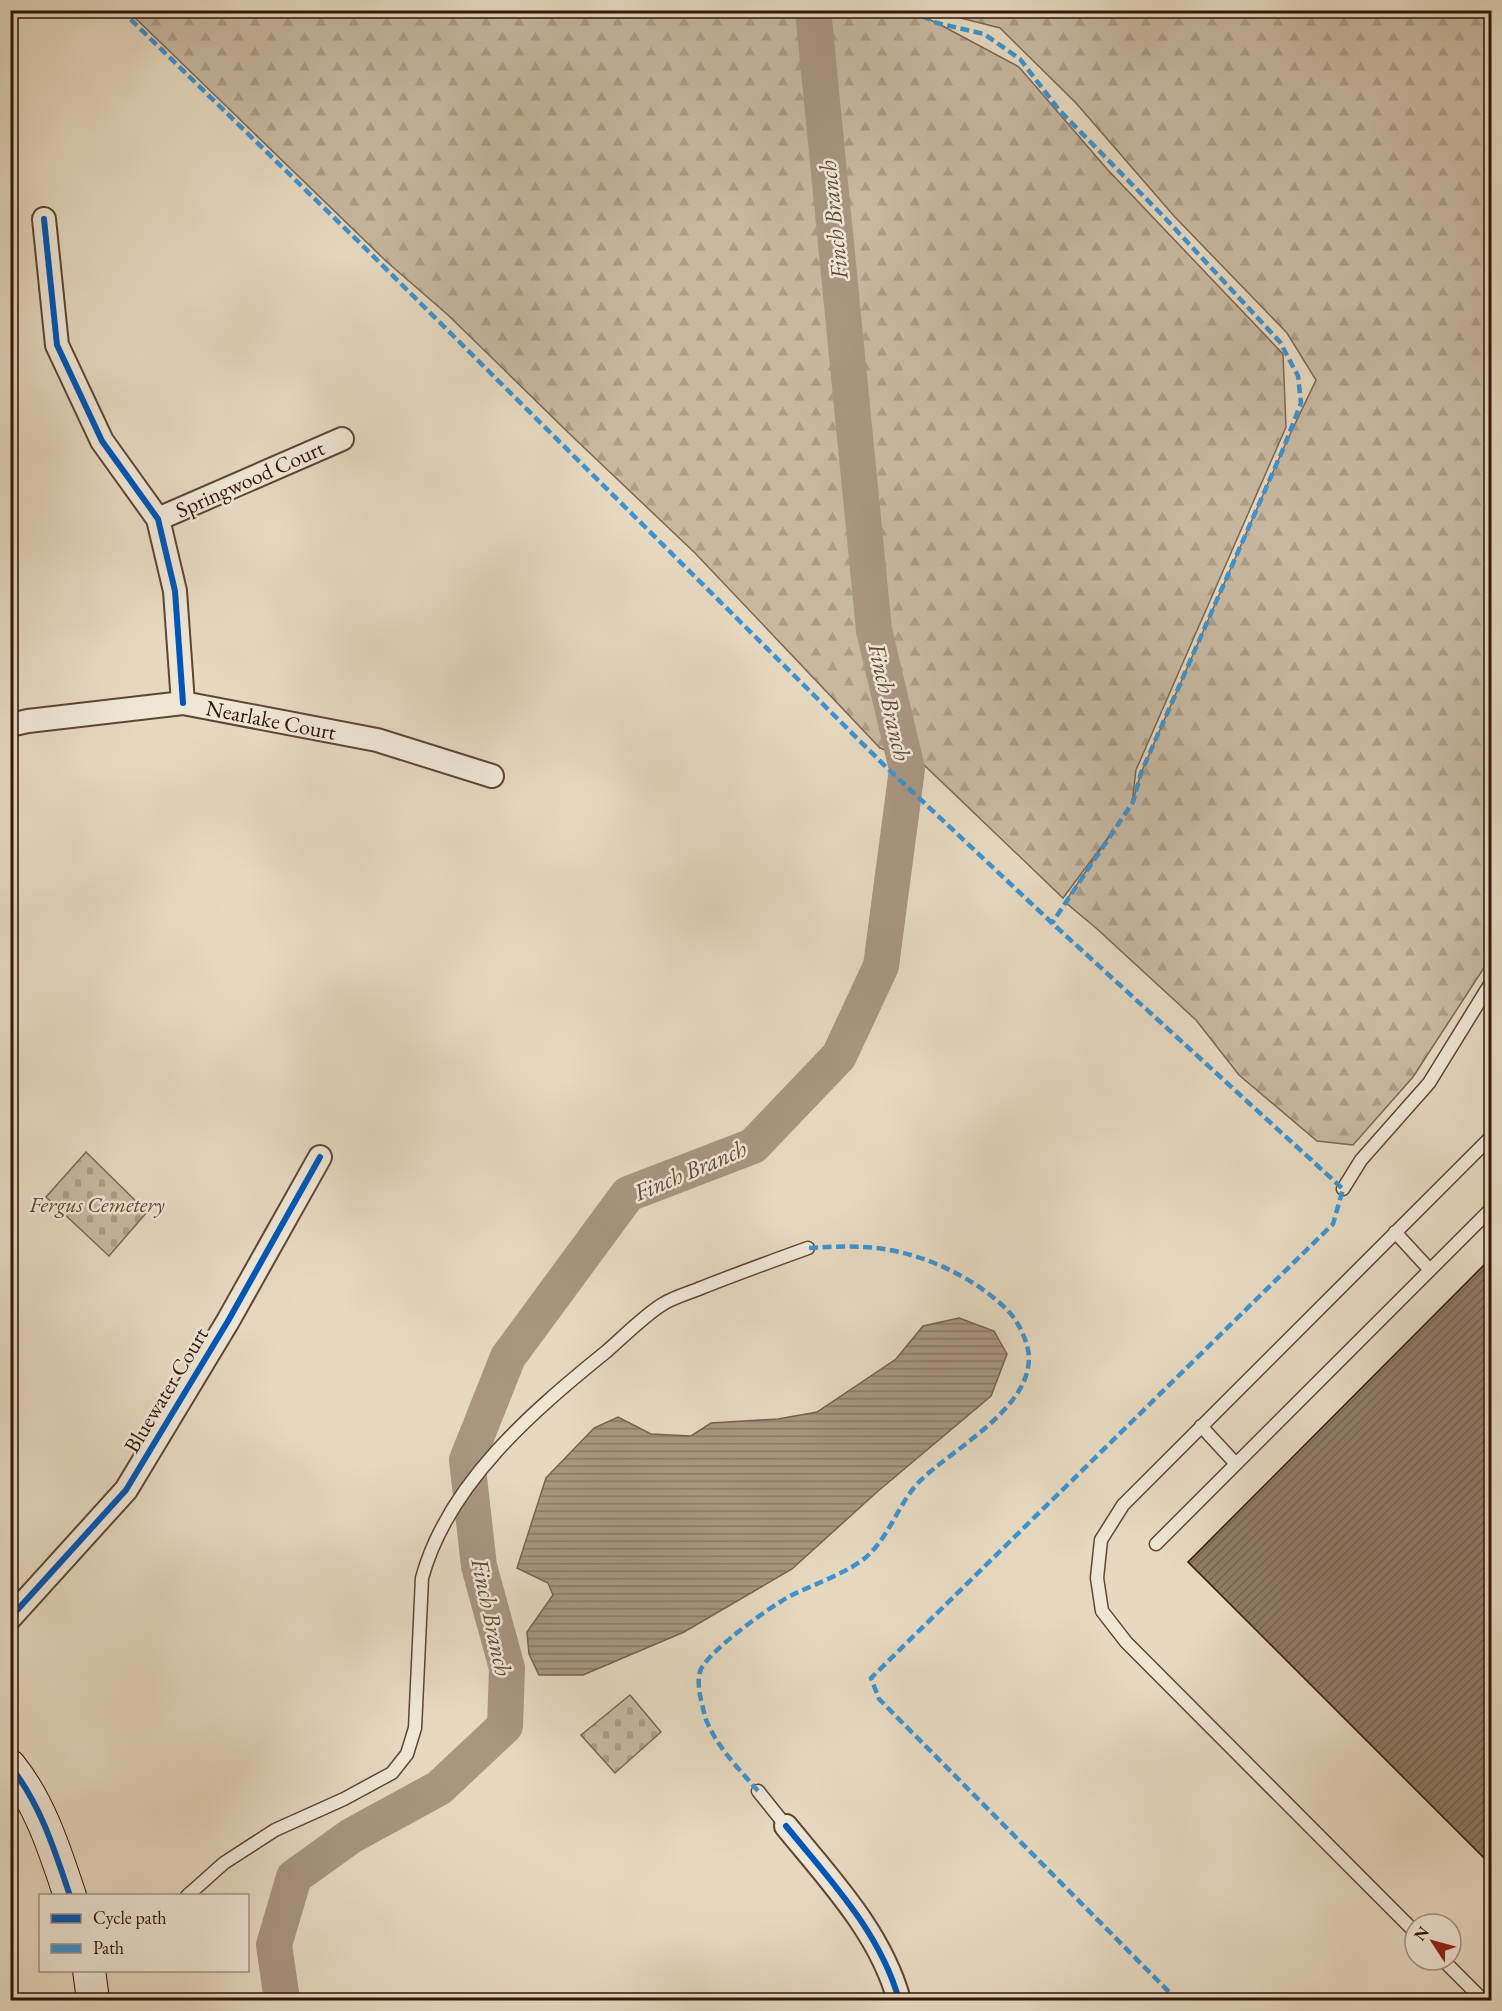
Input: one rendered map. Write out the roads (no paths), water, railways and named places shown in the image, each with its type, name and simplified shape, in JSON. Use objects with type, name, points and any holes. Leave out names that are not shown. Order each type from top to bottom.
[{"type":"street","points":[[44,219],[57,345],[102,441],[158,519],[175,591],[183,703]]},
{"type":"street","name":"Springwood Court","points":[[158,519],[342,439]]},
{"type":"street","name":"Nearlake Court","points":[[10,725],[183,703],[377,740],[492,777]]},
{"type":"street","name":"Bluewater Court","points":[[10,1618],[126,1490],[228,1321],[320,1157]]},
{"type":"street","points":[[10,1766],[39,1814],[56,1852],[69,1894]]},
{"type":"street","points":[[786,1826],[869,1930],[893,1978],[898,2001]]},
{"type":"lane","points":[[1343,1189],[1361,1160],[1429,1083],[1491,981]]},
{"type":"lane","points":[[1403,1920],[1126,1642],[1102,1611],[1097,1578],[1101,1540],[1123,1505],[1491,1136]]},
{"type":"lane","points":[[1156,1544],[1491,1208]]},
{"type":"lane","points":[[1395,1232],[1430,1270]]},
{"type":"lane","points":[[189,1894],[224,1863],[275,1830],[344,1799],[392,1773],[407,1754],[415,1728],[422,1578],[438,1532],[459,1497],[482,1468],[532,1416],[663,1304],[808,1248]]},
{"type":"lane","points":[[1201,1426],[1236,1464]]},
{"type":"lane","points":[[758,1791],[786,1826]]},
{"type":"lane","points":[[1455,1972],[1483,2001]]},
{"type":"waterway","name":"Finch Branch","points":[[282,2000],[274,1945],[294,1877],[351,1836],[439,1788],[505,1726],[507,1668],[479,1566],[467,1460],[508,1357],[628,1194],[753,1146],[839,1056],[881,966],[907,769],[874,630],[813,10]]},
{"type":"park label","name":"Fergus Cemetery","points":[[97,1204]]}]
